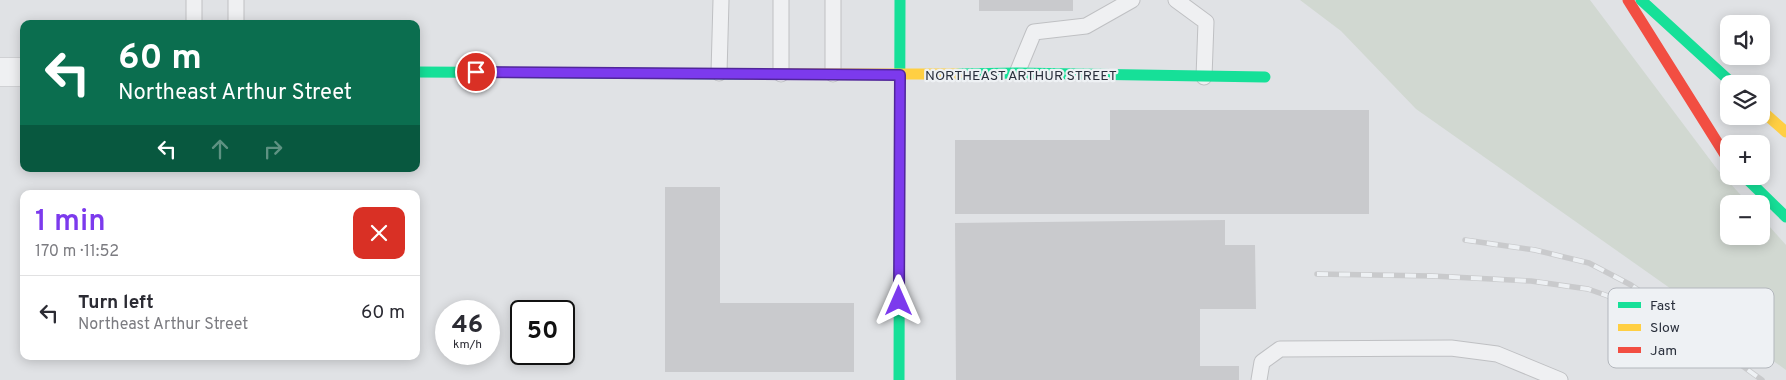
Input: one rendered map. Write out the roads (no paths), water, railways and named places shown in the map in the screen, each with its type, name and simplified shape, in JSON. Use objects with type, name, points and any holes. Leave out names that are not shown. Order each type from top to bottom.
[{"type":"street","points":[[899,380],[900,0]]},
{"type":"street","points":[[1628,0],[1720,147]]},
{"type":"street","points":[[1641,0],[1723,75]]},
{"type":"street","points":[[0,72],[20,72]]},
{"type":"street","name":"NORTHEAST ARTHUR STREET","points":[[420,72],[900,75],[1017,73],[1265,77]]},
{"type":"street","points":[[1770,118],[1786,132]]},
{"type":"street","points":[[1753,185],[1786,217]]},
{"type":"lane","points":[[194,0],[194,20]]},
{"type":"lane","points":[[236,0],[236,20]]},
{"type":"lane","points":[[719,73],[721,0]]},
{"type":"lane","points":[[781,0],[781,74]]},
{"type":"lane","points":[[833,0],[833,74]]},
{"type":"lane","points":[[1017,73],[1034,32],[1086,26],[1132,0]]},
{"type":"lane","points":[[1176,0],[1206,22],[1204,76]]},
{"type":"lane","points":[[1259,380],[1262,362],[1280,349],[1389,348],[1451,348],[1497,354],[1560,380]]},
{"type":"railway","points":[[1465,240],[1535,250],[1589,263],[1635,288]]},
{"type":"railway","points":[[1317,274],[1432,276],[1531,281],[1588,289],[1608,296]]},
{"type":"railway","points":[[1745,368],[1762,380]]}]
